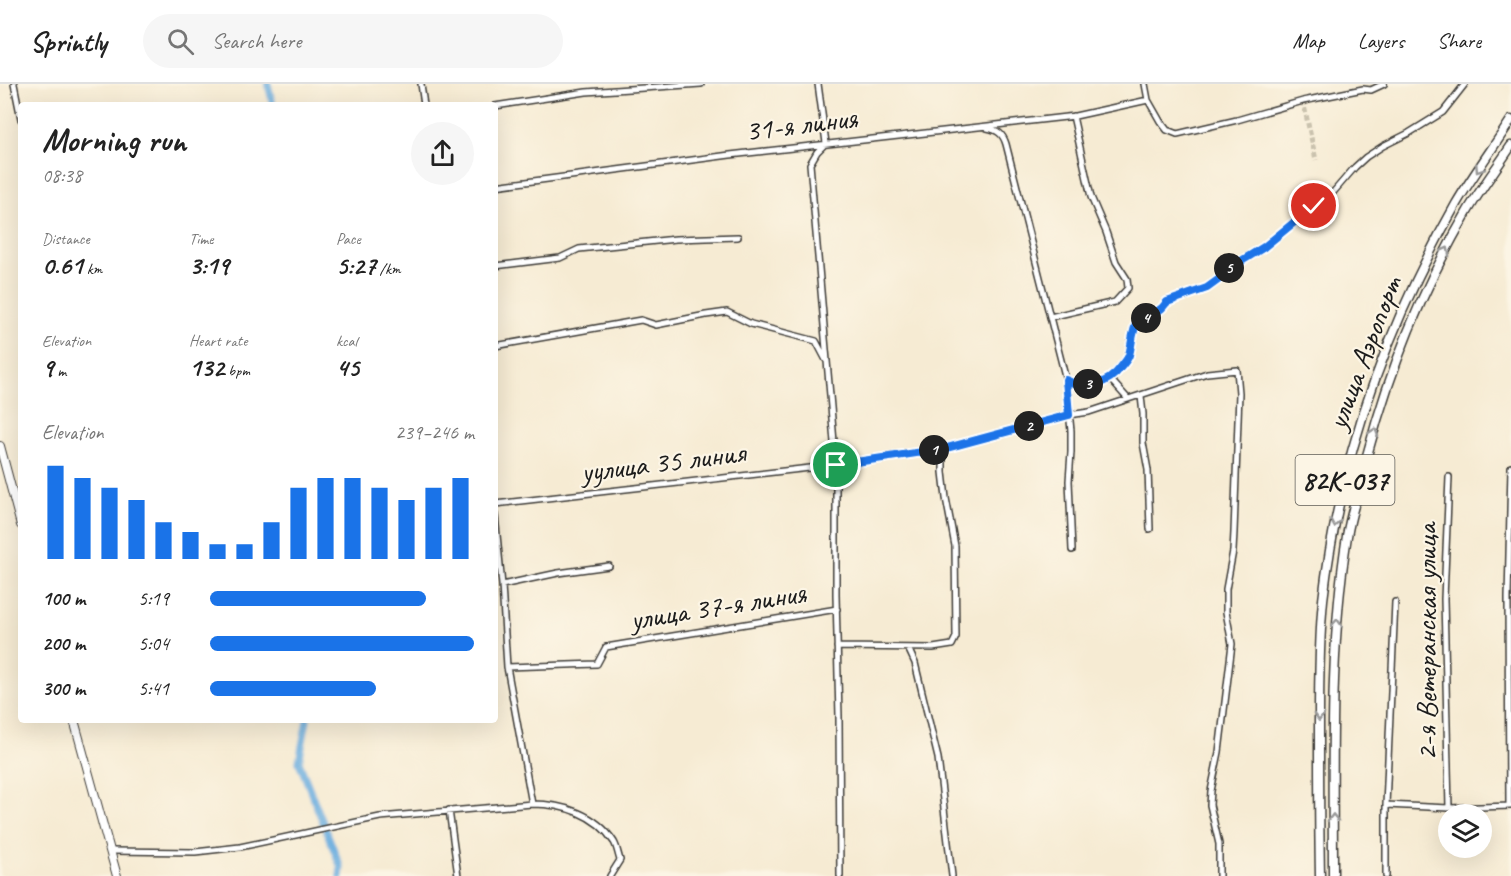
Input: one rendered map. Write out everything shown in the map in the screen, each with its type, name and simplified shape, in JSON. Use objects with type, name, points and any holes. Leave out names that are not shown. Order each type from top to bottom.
[{"type":"main road","name":"улица Аэропорт","points":[[1320,876],[1319,651],[1323,602],[1336,514],[1347,469],[1377,372],[1413,287],[1457,202],[1511,120]]},
{"type":"main road","name":"улица Аэропорт","points":[[1333,876],[1333,704],[1338,611],[1347,535],[1386,390],[1408,333],[1431,280],[1466,213],[1511,146]]},
{"type":"main road","points":[[0,446],[18,514]]},
{"type":"main road","points":[[75,723],[117,876]]},
{"type":"street","points":[[14,84],[18,104]]},
{"type":"street","points":[[421,84],[424,102]]},
{"type":"street","points":[[498,106],[586,92],[701,84]]},
{"type":"street","points":[[818,84],[826,144],[817,152],[810,164],[836,465],[840,876]]},
{"type":"street","points":[[1145,84],[1148,100],[1167,130],[1177,134],[1303,101],[1363,89],[1371,90],[1384,84]]},
{"type":"street","points":[[1066,380],[1080,384],[1096,384],[1110,379],[1128,357],[1137,322],[1154,314],[1167,302],[1207,288],[1230,268],[1264,247],[1330,196],[1366,157],[1443,112],[1465,84]]},
{"type":"street","name":"31-я линия","points":[[498,186],[826,144],[1073,116],[1148,100]]},
{"type":"street","points":[[1050,317],[1115,302],[1128,288],[1127,279],[1116,262],[1091,196],[1073,116]]},
{"type":"street","points":[[980,126],[995,129],[1004,138],[1066,380],[1071,452],[1069,481],[1072,550]]},
{"type":"street","points":[[498,266],[560,258],[579,249],[676,239],[738,237]]},
{"type":"street","points":[[498,345],[641,320],[656,325],[727,312],[751,324],[816,341],[828,365]]},
{"type":"street","name":"уулица 35 линия","points":[[498,504],[836,465],[943,449],[1069,415],[1089,412],[1207,373],[1238,370],[1233,551],[1226,589],[1226,612],[1232,644],[1210,805],[1219,844],[1219,876]]},
{"type":"street","points":[[1110,379],[1128,399]]},
{"type":"street","points":[[1141,396],[1143,443],[1148,470],[1150,529]]},
{"type":"street","points":[[837,647],[908,648],[952,645],[956,637],[955,546],[946,498],[943,449]]},
{"type":"street","points":[[1492,807],[1510,806],[1508,598],[1511,467]]},
{"type":"street","name":"2-я Ветеранская улица","points":[[1449,477],[1444,599],[1449,804]]},
{"type":"street","points":[[498,545],[507,667],[532,804]]},
{"type":"street","points":[[502,585],[558,573],[609,566]]},
{"type":"street","points":[[1386,876],[1386,805],[1395,602]]},
{"type":"street","name":"улица 37-я линия","points":[[507,667],[597,664],[606,647],[837,609]]},
{"type":"street","points":[[908,648],[915,663],[938,758],[952,876]]},
{"type":"street","points":[[110,851],[195,852],[240,847],[381,817],[549,804],[573,810],[597,822],[615,843],[620,860],[610,876]]},
{"type":"street","points":[[1386,805],[1438,807]]},
{"type":"street","points":[[449,810],[458,876]]},
{"type":"waterway","points":[[268,84],[272,102]]},
{"type":"waterway","points":[[306,723],[299,762],[341,868],[340,876]]},
{"type":"tunnel","points":[[1303,101],[1316,160]]},
{"type":"route","points":[[836,465],[943,449],[1069,415],[1066,380],[1080,384],[1096,384],[1110,379],[1128,357],[1137,322],[1154,314],[1167,302],[1207,288],[1230,268],[1264,247],[1314,206]]}]
